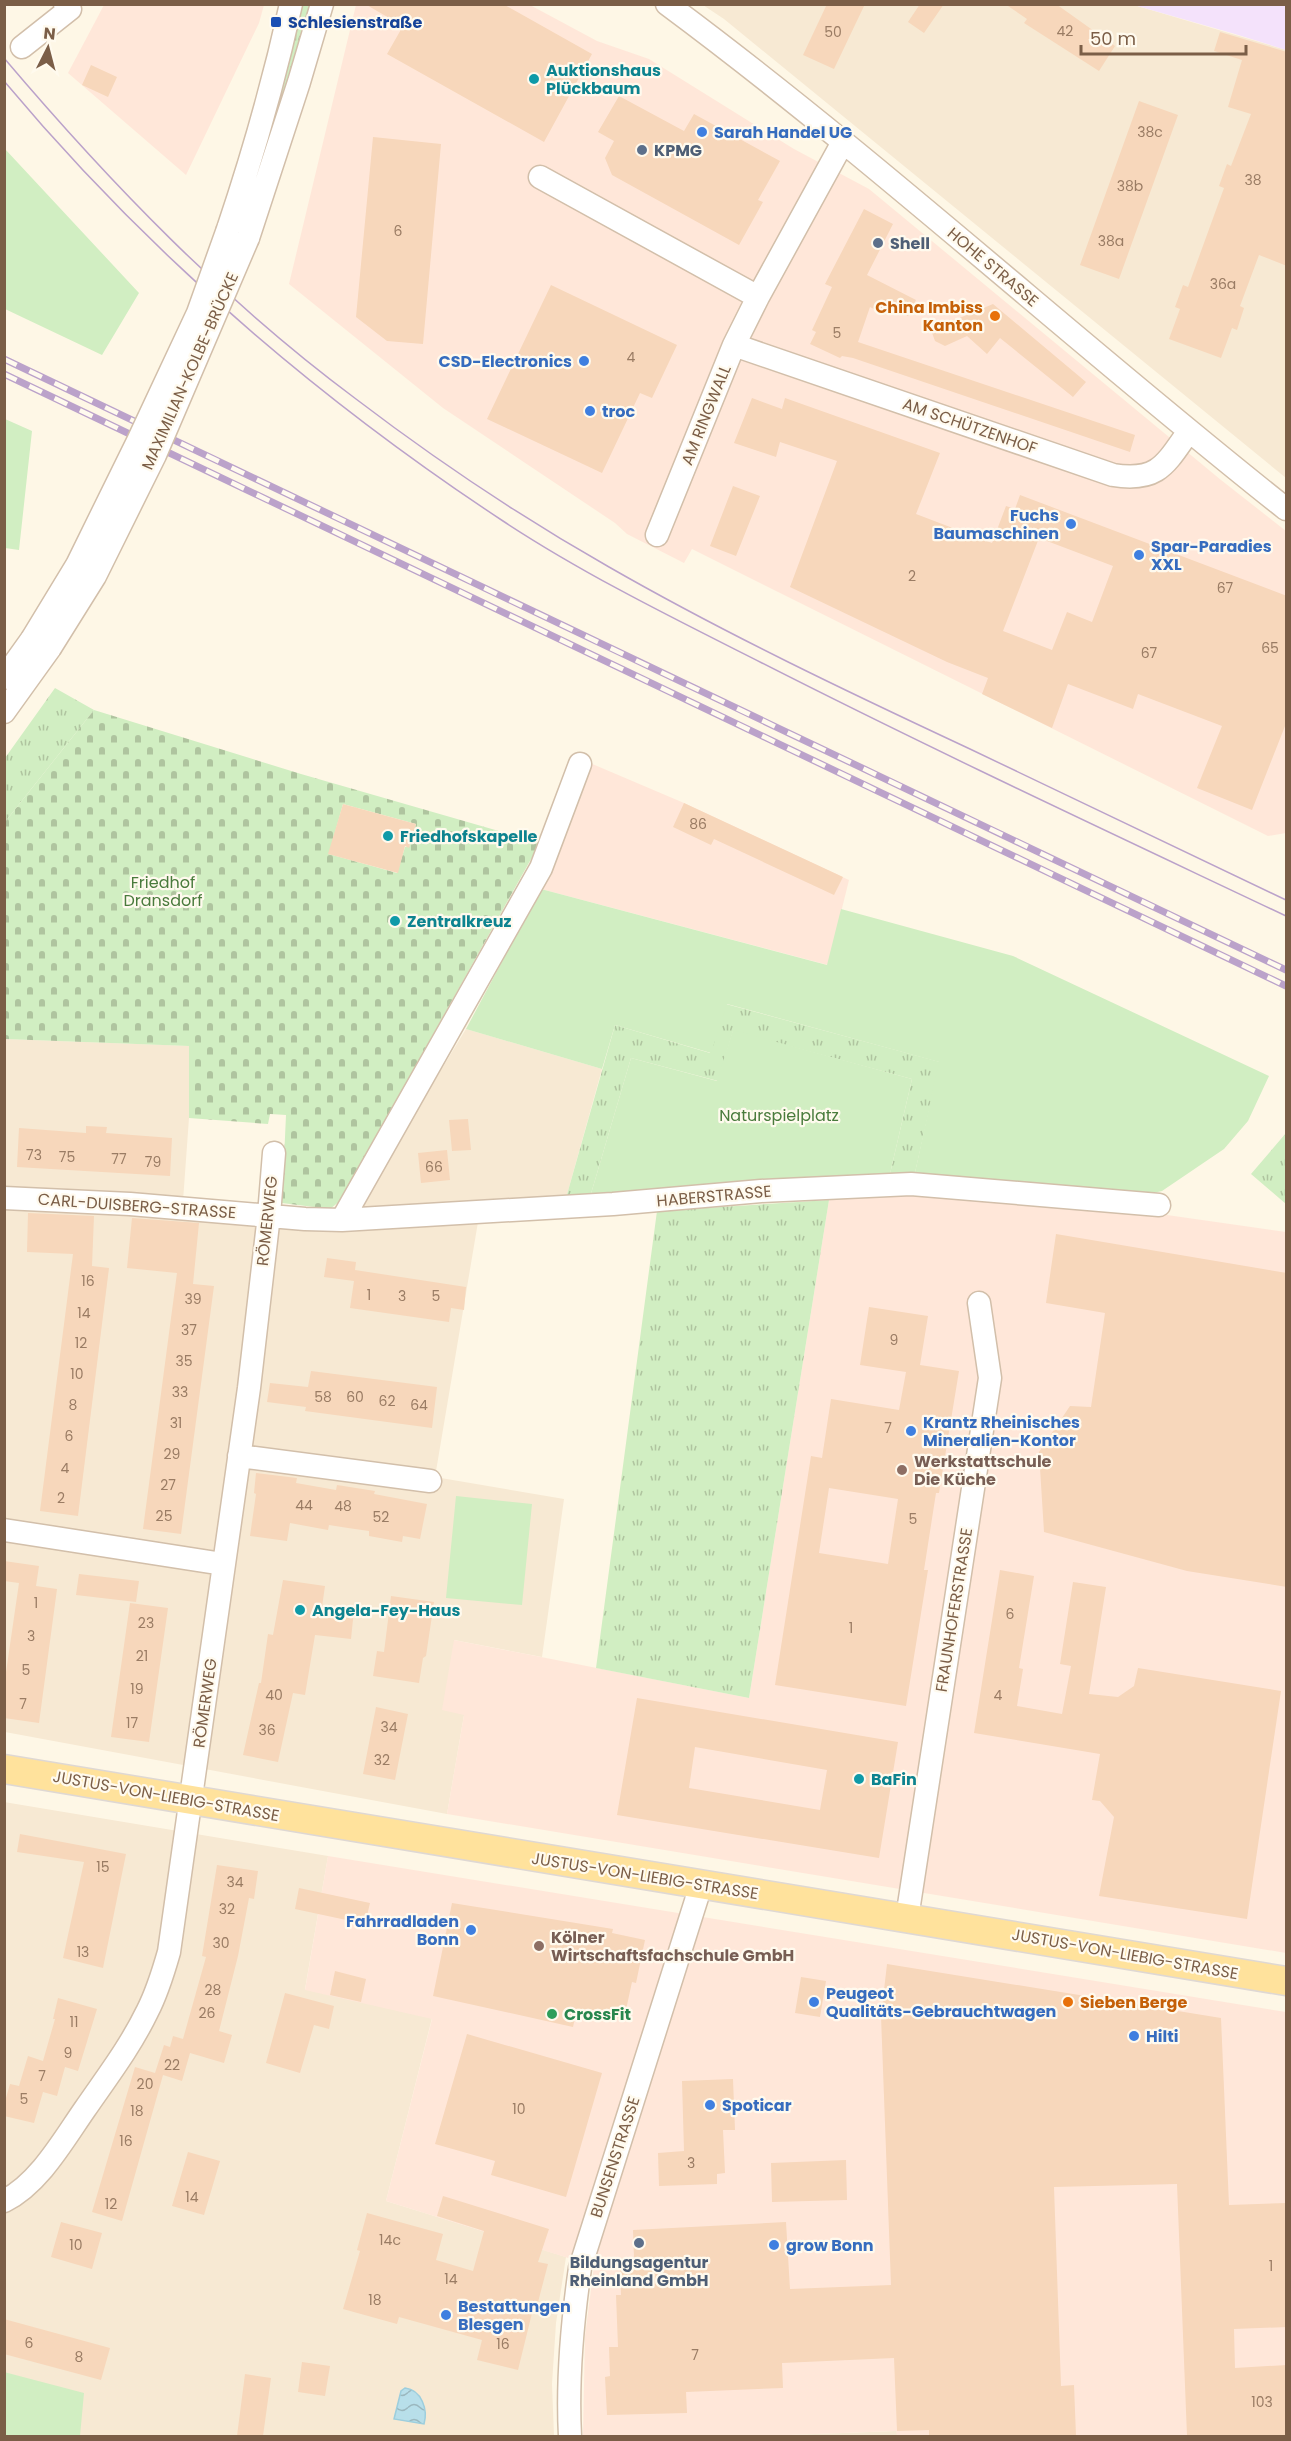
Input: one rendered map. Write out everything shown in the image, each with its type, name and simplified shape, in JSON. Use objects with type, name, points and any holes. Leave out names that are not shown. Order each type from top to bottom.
[{"type":"main road","name":"JUSTUS-VON-LIEBIG-STRASSE","points":[[4,1769],[1287,1981]]},
{"type":"street","name":"MAXIMILIAN-KOLBE-BRÜCKE","points":[[238,234],[291,4]]},
{"type":"street","name":"MAXIMILIAN-KOLBE-BRÜCKE","points":[[4,678],[41,644],[95,576],[155,455],[322,4]]},
{"type":"street","name":"HOHE STRASSE","points":[[654,4],[697,27]]},
{"type":"street","name":"HOHE STRASSE","points":[[667,4],[843,142],[1189,431],[1287,509]]},
{"type":"street","points":[[22,47],[68,7]]},
{"type":"street","name":"AM RINGWALL","points":[[657,535],[734,345],[843,142]]},
{"type":"street","points":[[540,177],[758,297]]},
{"type":"street","name":"AM SCHÜTZENHOF","points":[[734,345],[1113,475],[1135,478],[1150,475],[1168,460],[1189,431]]},
{"type":"street","name":"MAXIMILIAN-KOLBE-BRÜCKE","points":[[4,712],[41,644]]},
{"type":"street","points":[[342,1220],[541,868],[580,765]]},
{"type":"street","name":"RÖMERWEG","points":[[4,2201],[12,2197],[43,2168],[124,2052],[147,2013],[169,1952],[239,1456],[269,1215],[274,1153]]},
{"type":"street","name":"HABERSTRASSE","points":[[269,1215],[342,1220],[613,1204],[761,1191],[910,1184],[1159,1205]]},
{"type":"street","name":"CARL-DUISBERG-STRASSE","points":[[4,1198],[269,1215]]},
{"type":"street","name":"FRAUNHOFERSTRASSE","points":[[907,1918],[990,1378],[979,1303]]},
{"type":"street","points":[[239,1456],[430,1481]]},
{"type":"street","points":[[4,1530],[224,1564]]},
{"type":"street","name":"BUNSENSTRASSE","points":[[570,2436],[568,2399],[572,2320],[580,2268],[701,1885]]},
{"type":"shaded area","points":[[104,5],[264,5],[259,23],[186,175],[68,73]]},
{"type":"shaded area","points":[[356,5],[530,5],[597,41],[649,59],[794,149],[869,189],[1286,531],[1286,833],[1268,836],[692,549],[684,563],[627,534],[615,523],[443,408],[289,284]]},
{"type":"shaded area","points":[[703,5],[1134,5],[1286,50],[1286,478],[724,19]]},
{"type":"shaded area","points":[[1134,5],[1286,5],[1286,50],[1235,34]]},
{"type":"shaded area","points":[[590,763],[684,803],[849,880],[828,965],[541,889]]},
{"type":"shaded area","points":[[466,1029],[602,1069],[566,1198],[478,1222],[435,1477],[564,1499],[542,1657],[454,1640],[464,1715],[447,1814],[5,1732],[5,1039],[190,1046],[189,1118],[183,1201],[354,1213]]},
{"type":"shaded area","points":[[913,1194],[1160,1214],[1286,1232],[1286,1953],[447,1814],[464,1715],[442,1710],[454,1640],[749,1698],[829,1200]]},
{"type":"shaded area","points":[[4,1802],[328,1856],[305,1989],[432,2018],[386,2201],[566,2257],[556,2323],[552,2384],[554,2436],[5,2436]]},
{"type":"shaded area","points":[[328,1856],[1286,2012],[1286,2436],[897,2436],[896,2431],[759,2436],[583,2436],[585,2336],[594,2266],[386,2201],[432,2019],[305,1990]]},
{"type":"shaded area","points":[[897,2431],[897,2436],[759,2436]]},
{"type":"green space","points":[[300,5],[312,5],[267,156],[263,155]]},
{"type":"green space","points":[[5,149],[139,293],[102,355],[5,309]]},
{"type":"green space","points":[[5,419],[32,431],[19,550],[5,548]]},
{"type":"green space","points":[[55,688],[94,710],[5,822],[5,758]]},
{"type":"green space","name":"Friedhof Dransdorf","points":[[94,710],[301,774],[540,843],[340,1201],[330,1209],[282,1203],[286,1115],[270,1114],[268,1124],[189,1118],[189,1046],[5,1039],[5,822]],"holes":[[[343,804],[416,824],[409,847],[405,847],[397,873],[329,854]]]},
{"type":"green space","points":[[541,889],[827,965],[841,909],[1013,956],[1269,1076],[1248,1121],[1224,1149],[1162,1191],[1141,1196],[914,1177],[939,1062],[727,1004],[711,1053],[615,1025],[602,1069],[466,1029]]},
{"type":"green space","points":[[726,1004],[940,1062],[914,1177],[889,1178],[912,1079],[733,1031],[718,1081],[631,1058],[590,1197],[566,1198],[615,1025],[710,1053]]},
{"type":"green space","name":"Naturspielplatz","points":[[733,1030],[912,1079],[889,1178],[590,1197],[631,1058],[717,1081]]},
{"type":"green space","points":[[1286,1133],[1286,1204],[1251,1174]]},
{"type":"green space","points":[[829,1200],[749,1698],[596,1668],[657,1211]]},
{"type":"green space","points":[[456,1496],[532,1504],[522,1605],[446,1598]]},
{"type":"green space","points":[[4,2372],[84,2393],[80,2436],[5,2436]]},
{"type":"water","points":[[405,2388],[416,2392],[420,2397],[425,2413],[424,2424],[394,2419],[401,2391]]},
{"type":"building","points":[[365,4],[503,4],[592,54],[544,142],[387,54],[403,26]]},
{"type":"building","points":[[827,4],[865,4],[834,69],[803,55]]},
{"type":"building","points":[[920,4],[944,4],[924,33],[908,22]]},
{"type":"building","points":[[1005,4],[1056,4],[1115,46],[1099,71],[1024,23],[1027,19]]},
{"type":"building","points":[[1220,32],[1287,52],[1287,266],[1259,255],[1240,306],[1244,308],[1237,330],[1232,328],[1221,358],[1169,339],[1180,309],[1175,307],[1183,285],[1188,287],[1224,188],[1219,186],[1227,164],[1231,166],[1251,114],[1228,107],[1242,60],[1214,51]]},
{"type":"building","points":[[91,65],[117,77],[108,97],[82,85]]},
{"type":"building","points":[[619,96],[684,131],[694,114],[780,161],[758,200],[763,202],[739,245],[612,175],[605,158],[614,141],[598,132]]},
{"type":"building","points":[[1139,101],[1178,115],[1119,279],[1080,265]]},
{"type":"building","points":[[373,137],[441,144],[423,344],[387,341],[356,317]]},
{"type":"building","points":[[864,209],[893,224],[867,275],[916,300],[908,316],[884,304],[880,312],[870,307],[858,342],[1135,435],[1130,452],[853,358],[842,356],[840,358],[810,344],[816,332],[812,330],[832,287],[825,284]]},
{"type":"building","points":[[551,285],[677,345],[652,398],[640,393],[602,473],[487,419]]},
{"type":"building","points":[[993,304],[1086,382],[1073,397],[1000,338],[987,354],[967,336],[945,346],[935,341],[931,330]]},
{"type":"building","points":[[752,398],[782,409],[785,398],[940,453],[916,514],[992,543],[1006,506],[1015,509],[1020,495],[1287,596],[1287,721],[1252,810],[1197,788],[1222,726],[1138,694],[1133,709],[1068,684],[1052,728],[982,694],[988,678],[947,662],[790,587],[837,461],[780,442],[776,457],[734,443]],"holes":[[[1039,538],[1113,566],[1092,622],[1067,612],[1052,650],[1003,631]]]},
{"type":"building","points":[[733,486],[760,496],[736,556],[710,546]]},
{"type":"building","points":[[684,803],[843,877],[834,895],[714,839],[711,845],[673,827]]},
{"type":"building","name":"Friedhofskapelle","points":[[343,804],[416,824],[409,848],[405,846],[398,873],[328,854]]},
{"type":"building","points":[[468,1119],[471,1150],[452,1151],[449,1120]]},
{"type":"building","points":[[86,1126],[107,1127],[106,1133],[172,1138],[170,1176],[17,1167],[19,1128],[86,1133]]},
{"type":"building","points":[[447,1150],[450,1180],[421,1183],[418,1153]]},
{"type":"building","points":[[28,1213],[94,1216],[92,1266],[109,1268],[78,1516],[40,1511],[73,1254],[27,1252]]},
{"type":"building","points":[[132,1218],[199,1223],[193,1284],[214,1286],[181,1534],[143,1529],[177,1273],[127,1268]]},
{"type":"building","points":[[1056,1234],[1287,1273],[1287,1587],[1187,1571],[1044,1532],[1039,1452],[1070,1406],[1091,1407],[1105,1313],[1046,1303]]},
{"type":"building","points":[[327,1258],[356,1262],[355,1270],[466,1287],[464,1310],[451,1308],[449,1322],[350,1308],[354,1281],[324,1277]]},
{"type":"building","points":[[869,1307],[928,1316],[920,1365],[959,1371],[939,1493],[936,1493],[924,1570],[928,1570],[906,1706],[775,1685],[811,1456],[822,1458],[831,1399],[899,1410],[906,1372],[860,1365]],"holes":[[[829,1488],[898,1499],[888,1564],[819,1553]]]},
{"type":"building","points":[[311,1371],[437,1387],[432,1428],[305,1411],[306,1407],[267,1402],[270,1383],[308,1387]]},
{"type":"building","points":[[256,1473],[297,1478],[296,1483],[336,1490],[337,1485],[375,1491],[374,1494],[427,1504],[420,1539],[403,1536],[402,1542],[369,1536],[369,1531],[329,1525],[328,1530],[290,1523],[287,1541],[250,1536],[256,1494],[254,1493]]},
{"type":"building","points":[[4,1561],[39,1566],[36,1586],[57,1589],[39,1723],[4,1718],[4,1686],[19,1583],[4,1581]]},
{"type":"building","points":[[1000,1570],[1034,1576],[1019,1668],[1023,1669],[1017,1706],[1062,1714],[1071,1666],[1060,1664],[1073,1582],[1106,1587],[1089,1694],[1118,1697],[1134,1686],[1138,1668],[1281,1691],[1247,1919],[1099,1896],[1114,1817],[1100,1801],[1092,1800],[1100,1754],[974,1733]]},
{"type":"building","points":[[79,1574],[139,1581],[136,1602],[76,1595]]},
{"type":"building","points":[[283,1580],[325,1586],[322,1607],[354,1610],[351,1639],[315,1635],[305,1695],[293,1693],[278,1762],[243,1755],[259,1683],[261,1683],[268,1634],[273,1635]]},
{"type":"building","points":[[391,1596],[434,1602],[426,1656],[423,1658],[419,1683],[373,1676],[377,1651],[384,1652]]},
{"type":"building","points":[[130,1603],[168,1608],[149,1742],[111,1737]]},
{"type":"building","name":"BaFin","points":[[637,1698],[898,1742],[879,1858],[617,1815]],"holes":[[[695,1747],[827,1770],[820,1810],[689,1788]]]},
{"type":"building","points":[[376,1707],[408,1714],[395,1780],[363,1774]]},
{"type":"building","points":[[20,1834],[126,1854],[103,1968],[63,1958],[84,1862],[17,1852]]},
{"type":"building","points":[[217,1865],[258,1871],[254,1899],[249,1898],[238,1956],[219,2031],[232,2035],[224,2063],[190,2053],[182,2081],[163,2075],[122,2221],[92,2212],[135,2067],[155,2073],[164,2045],[170,2047],[173,2036],[183,2039],[206,1957],[202,1956]]},
{"type":"building","points":[[299,1888],[370,1903],[365,1924],[295,1909]]},
{"type":"building","points":[[452,1903],[613,1929],[612,1933],[645,1940],[636,1983],[632,1982],[624,2019],[577,2009],[573,2027],[433,1996]]},
{"type":"building","points":[[887,1964],[1221,2018],[1229,2205],[1287,2203],[1287,2327],[1234,2329],[1235,2368],[1287,2365],[1287,2436],[1187,2436],[1177,2184],[1054,2187],[1061,2386],[1074,2385],[1076,2436],[929,2436],[929,2430],[897,2431],[894,2358],[782,2363],[783,2388],[686,2392],[687,2413],[607,2415],[605,2377],[610,2376],[609,2347],[618,2347],[616,2295],[621,2295],[620,2258],[634,2258],[633,2230],[786,2222],[790,2289],[891,2285],[881,2016]]},
{"type":"building","points":[[335,1971],[366,1979],[361,2002],[330,1995]]},
{"type":"building","points":[[801,1977],[826,1981],[820,2017],[795,2013]]},
{"type":"building","points":[[285,1993],[334,2006],[329,2029],[314,2025],[300,2073],[266,2063]]},
{"type":"building","points":[[58,1998],[97,2009],[78,2071],[65,2067],[57,2096],[43,2092],[34,2123],[4,2116],[4,2105],[10,2084],[19,2086],[28,2056],[43,2061],[55,2019],[53,2019]]},
{"type":"building","points":[[467,2034],[602,2073],[566,2197],[491,2175],[495,2161],[435,2144]]},
{"type":"building","points":[[733,2079],[735,2130],[723,2130],[725,2173],[717,2174],[717,2184],[659,2186],[658,2153],[684,2151],[682,2081]]},
{"type":"building","points":[[188,2152],[220,2161],[204,2215],[172,2206]]},
{"type":"building","points":[[846,2160],[847,2200],[772,2202],[771,2163]]},
{"type":"building","points":[[443,2196],[549,2229],[538,2262],[548,2264],[537,2306],[534,2305],[518,2370],[477,2360],[482,2340],[399,2317],[397,2324],[343,2309],[360,2251],[357,2250],[367,2213],[443,2234],[436,2260],[473,2271],[484,2231],[437,2216]]},
{"type":"building","points":[[61,2222],[102,2233],[92,2269],[51,2257]]},
{"type":"building","points":[[4,2319],[110,2348],[101,2380],[4,2354]]},
{"type":"building","points":[[302,2362],[330,2366],[325,2396],[298,2392]]},
{"type":"building","points":[[245,2374],[271,2378],[263,2436],[237,2436]]},
{"type":"tram line","points":[[4,58],[127,195],[170,239],[260,322],[386,422],[479,487],[609,567],[742,639],[1286,900]]},
{"type":"tram line","points":[[4,81],[116,205],[238,319],[367,425],[503,521],[598,578],[827,696],[1286,916]]},
{"type":"railway","points":[[4,359],[1286,970]]},
{"type":"railway","points":[[4,374],[1286,986]]},
{"type":"place","name":"Schlesienstraße","points":[[276,22]]},
{"type":"place","name":"Auktionshaus Plückbaum","points":[[534,79]]},
{"type":"place","name":"Sarah Handel UG","points":[[702,132]]},
{"type":"place","name":"KPMG","points":[[642,150]]},
{"type":"place","name":"Shell","points":[[878,243]]},
{"type":"place","name":"China Imbiss Kanton","points":[[995,316]]},
{"type":"place","name":"CSD-Electronics","points":[[584,361]]},
{"type":"place","name":"troc","points":[[590,411]]},
{"type":"place","name":"Fuchs Baumaschinen","points":[[1071,524]]},
{"type":"place","name":"Spar-Paradies XXL","points":[[1139,555]]},
{"type":"place","name":"Friedhofskapelle","points":[[388,836]]},
{"type":"place","name":"Zentralkreuz","points":[[395,921]]},
{"type":"place","name":"Krantz Rheinisches Mineralien-Kontor","points":[[911,1431]]},
{"type":"place","name":"Werkstattschule Die Küche","points":[[902,1470]]},
{"type":"place","name":"Angela-Fey-Haus","points":[[300,1610]]},
{"type":"place","name":"BaFin","points":[[859,1779]]},
{"type":"place","name":"Fahrradladen Bonn","points":[[471,1930]]},
{"type":"place","name":"Kölner Wirtschaftsfachschule GmbH","points":[[539,1946]]},
{"type":"place","name":"Peugeot Qualitäts-Gebrauchtwagen","points":[[814,2002]]},
{"type":"place","name":"Sieben Berge","points":[[1068,2002]]},
{"type":"place","name":"CrossFit","points":[[552,2014]]},
{"type":"place","name":"Hilti","points":[[1134,2036]]},
{"type":"place","name":"Spoticar","points":[[710,2105]]},
{"type":"place","name":"Bildungsagentur Rheinland GmbH","points":[[639,2243]]},
{"type":"place","name":"grow Bonn","points":[[774,2245]]},
{"type":"place","name":"Bestattungen Blesgen","points":[[446,2315]]}]
